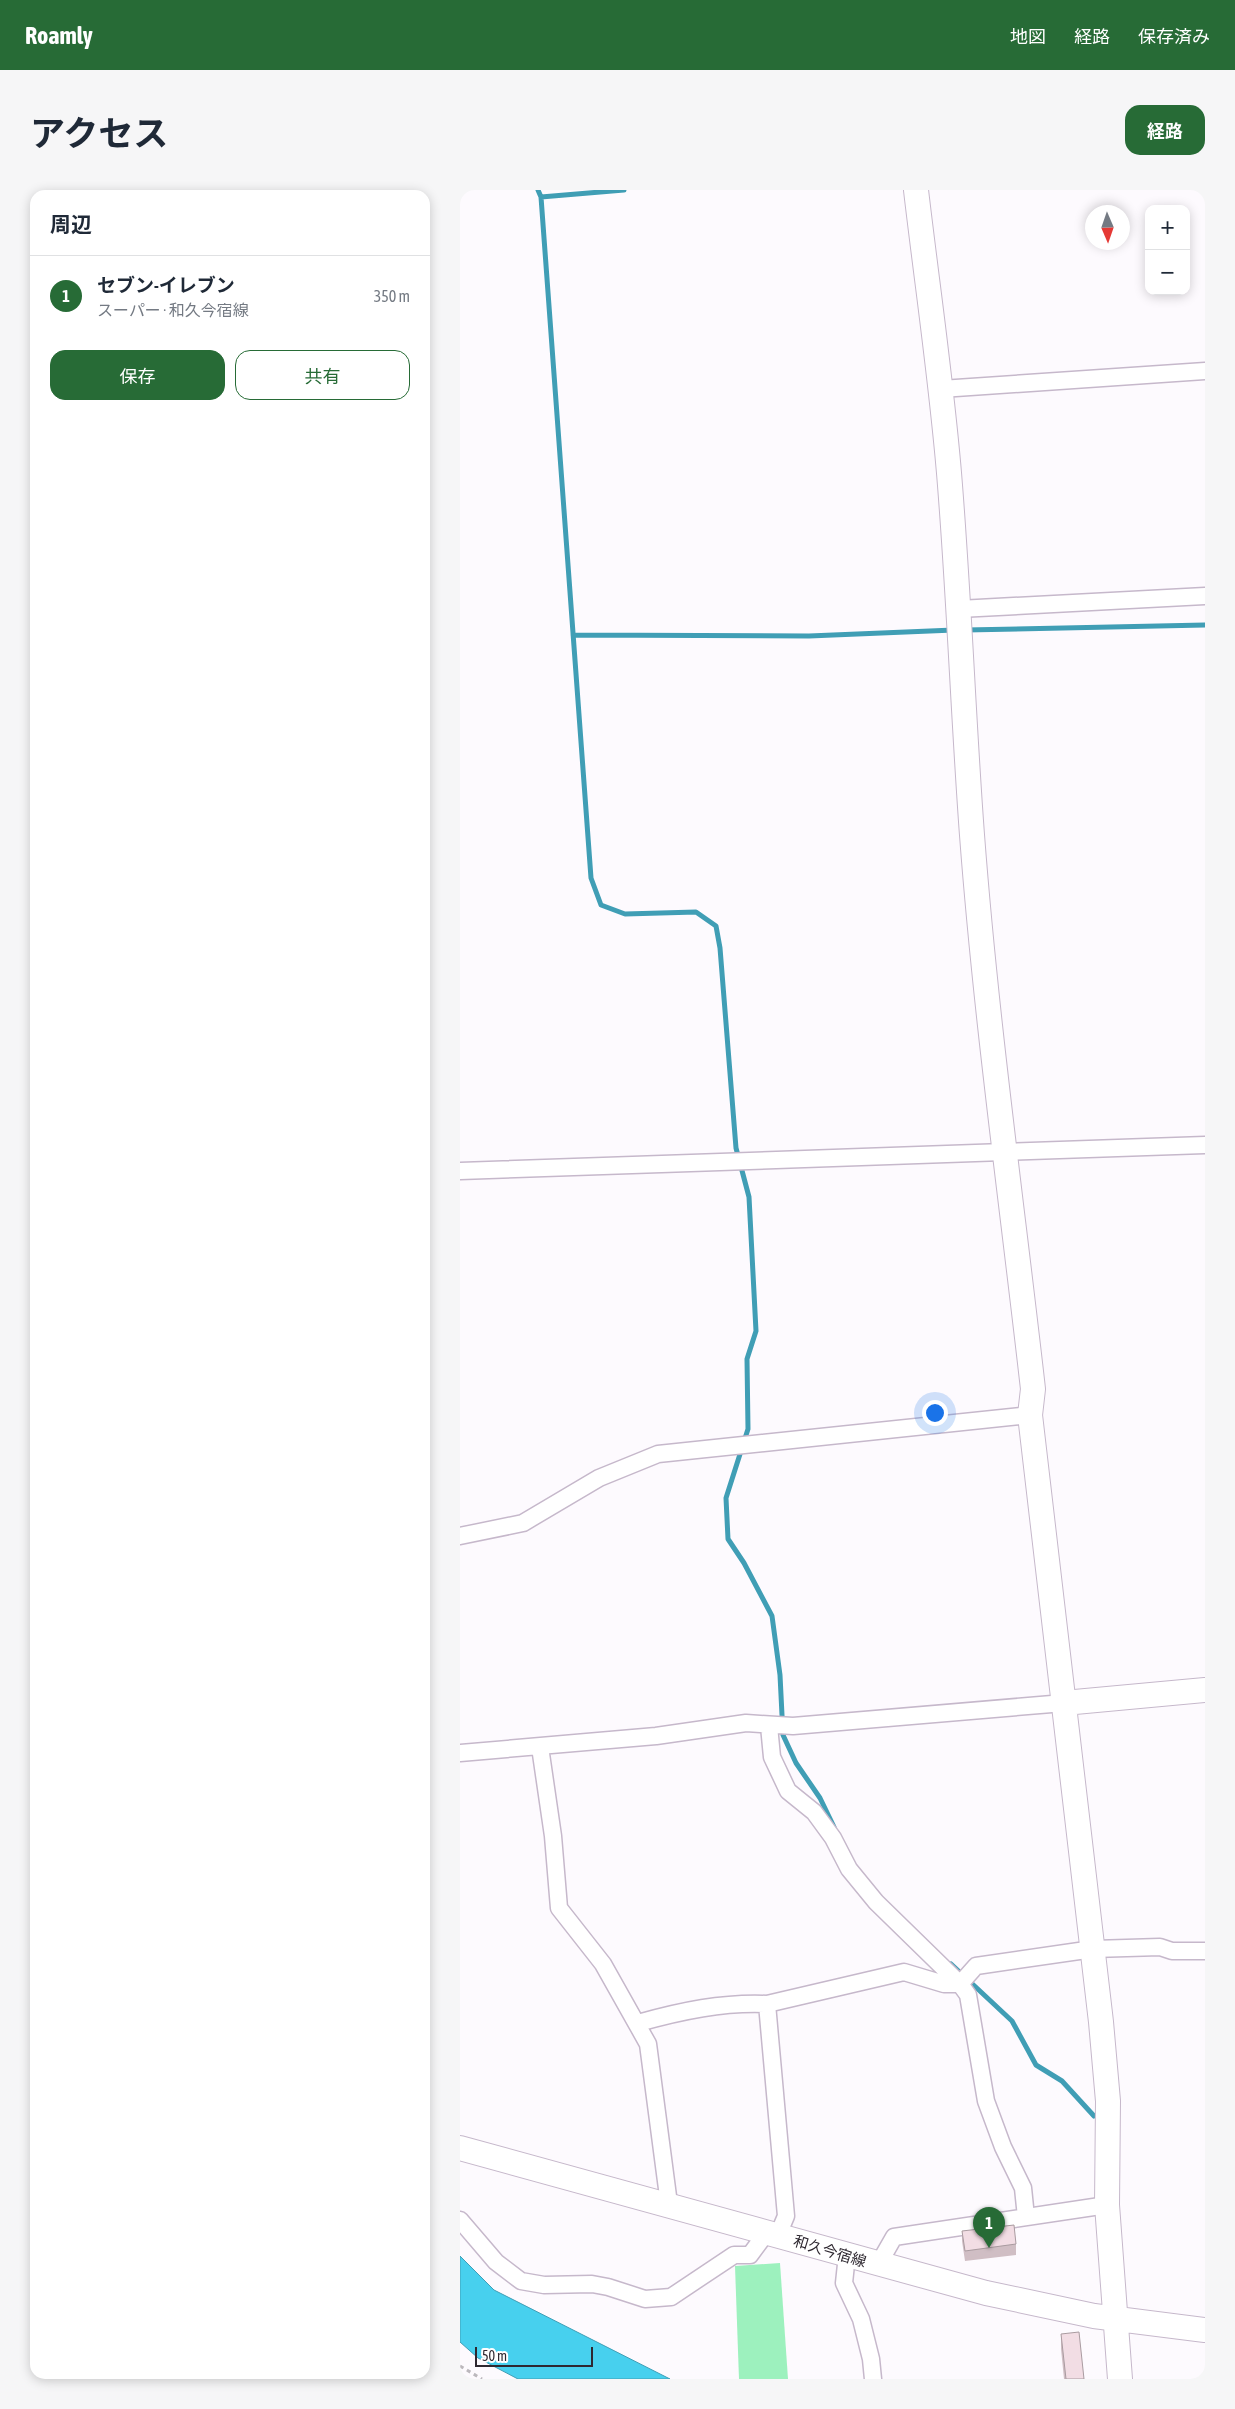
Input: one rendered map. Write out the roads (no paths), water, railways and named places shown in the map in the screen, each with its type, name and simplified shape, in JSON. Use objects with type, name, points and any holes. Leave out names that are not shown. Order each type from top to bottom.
[{"type":"street","points":[[916,190],[941,389],[959,609],[972,835],[991,1040],[1006,1152],[1033,1389],[1030,1415],[1093,1949],[1108,2101],[1107,2205],[1120,2379]]},
{"type":"street","points":[[941,389],[1205,371]]},
{"type":"street","points":[[959,609],[1205,596]]},
{"type":"street","points":[[460,1171],[1205,1145]]},
{"type":"street","points":[[460,1536],[523,1523],[599,1478],[658,1454],[1030,1415]]},
{"type":"street","points":[[460,1753],[656,1736],[746,1724],[794,1726],[1064,1704],[1205,1690]]},
{"type":"street","points":[[769,1726],[772,1757],[788,1791],[814,1812],[834,1838],[849,1870],[876,1902],[960,1984],[968,1996],[986,2101],[1003,2147],[1023,2188],[1026,2217]]},
{"type":"street","points":[[540,1747],[553,1836],[559,1908],[603,1964],[648,2044],[669,2204]]},
{"type":"street","points":[[638,2024],[678,2012],[740,2003],[767,2004],[904,1972],[944,1984],[960,1984],[976,1966],[1093,1949],[1160,1947],[1172,1951],[1205,1952]]},
{"type":"street","points":[[460,2220],[496,2262],[521,2281],[544,2285],[592,2284],[645,2298],[672,2296],[734,2255],[750,2255],[773,2234],[786,2216],[767,2004]]},
{"type":"street","name":"和久今宿線","points":[[460,2148],[669,2204],[878,2265],[986,2293],[1116,2320],[1205,2330]]},
{"type":"street","points":[[878,2265],[894,2237],[1107,2205]]},
{"type":"street","points":[[847,2255],[844,2283],[861,2319],[871,2359],[873,2379]]},
{"type":"water","points":[[460,2256],[494,2290],[670,2379],[518,2379],[478,2358],[460,2342]]},
{"type":"waterway","points":[[538,190],[541,197],[591,878],[601,905],[625,914],[696,912],[716,926],[720,948],[736,1148],[749,1197],[756,1331],[747,1359],[748,1429],[726,1498],[728,1539],[744,1563],[772,1616],[780,1675],[783,1735],[796,1763],[820,1798],[834,1827]]},
{"type":"waterway","points":[[541,197],[624,190]]},
{"type":"waterway","points":[[965,630],[1205,625]]},
{"type":"waterway","points":[[573,635],[809,636],[954,630]]},
{"type":"waterway","points":[[951,1964],[1012,2021],[1036,2065],[1062,2081],[1094,2116]]},
{"type":"place","name":"セブン-イレブン","points":[[989,2248]]}]
